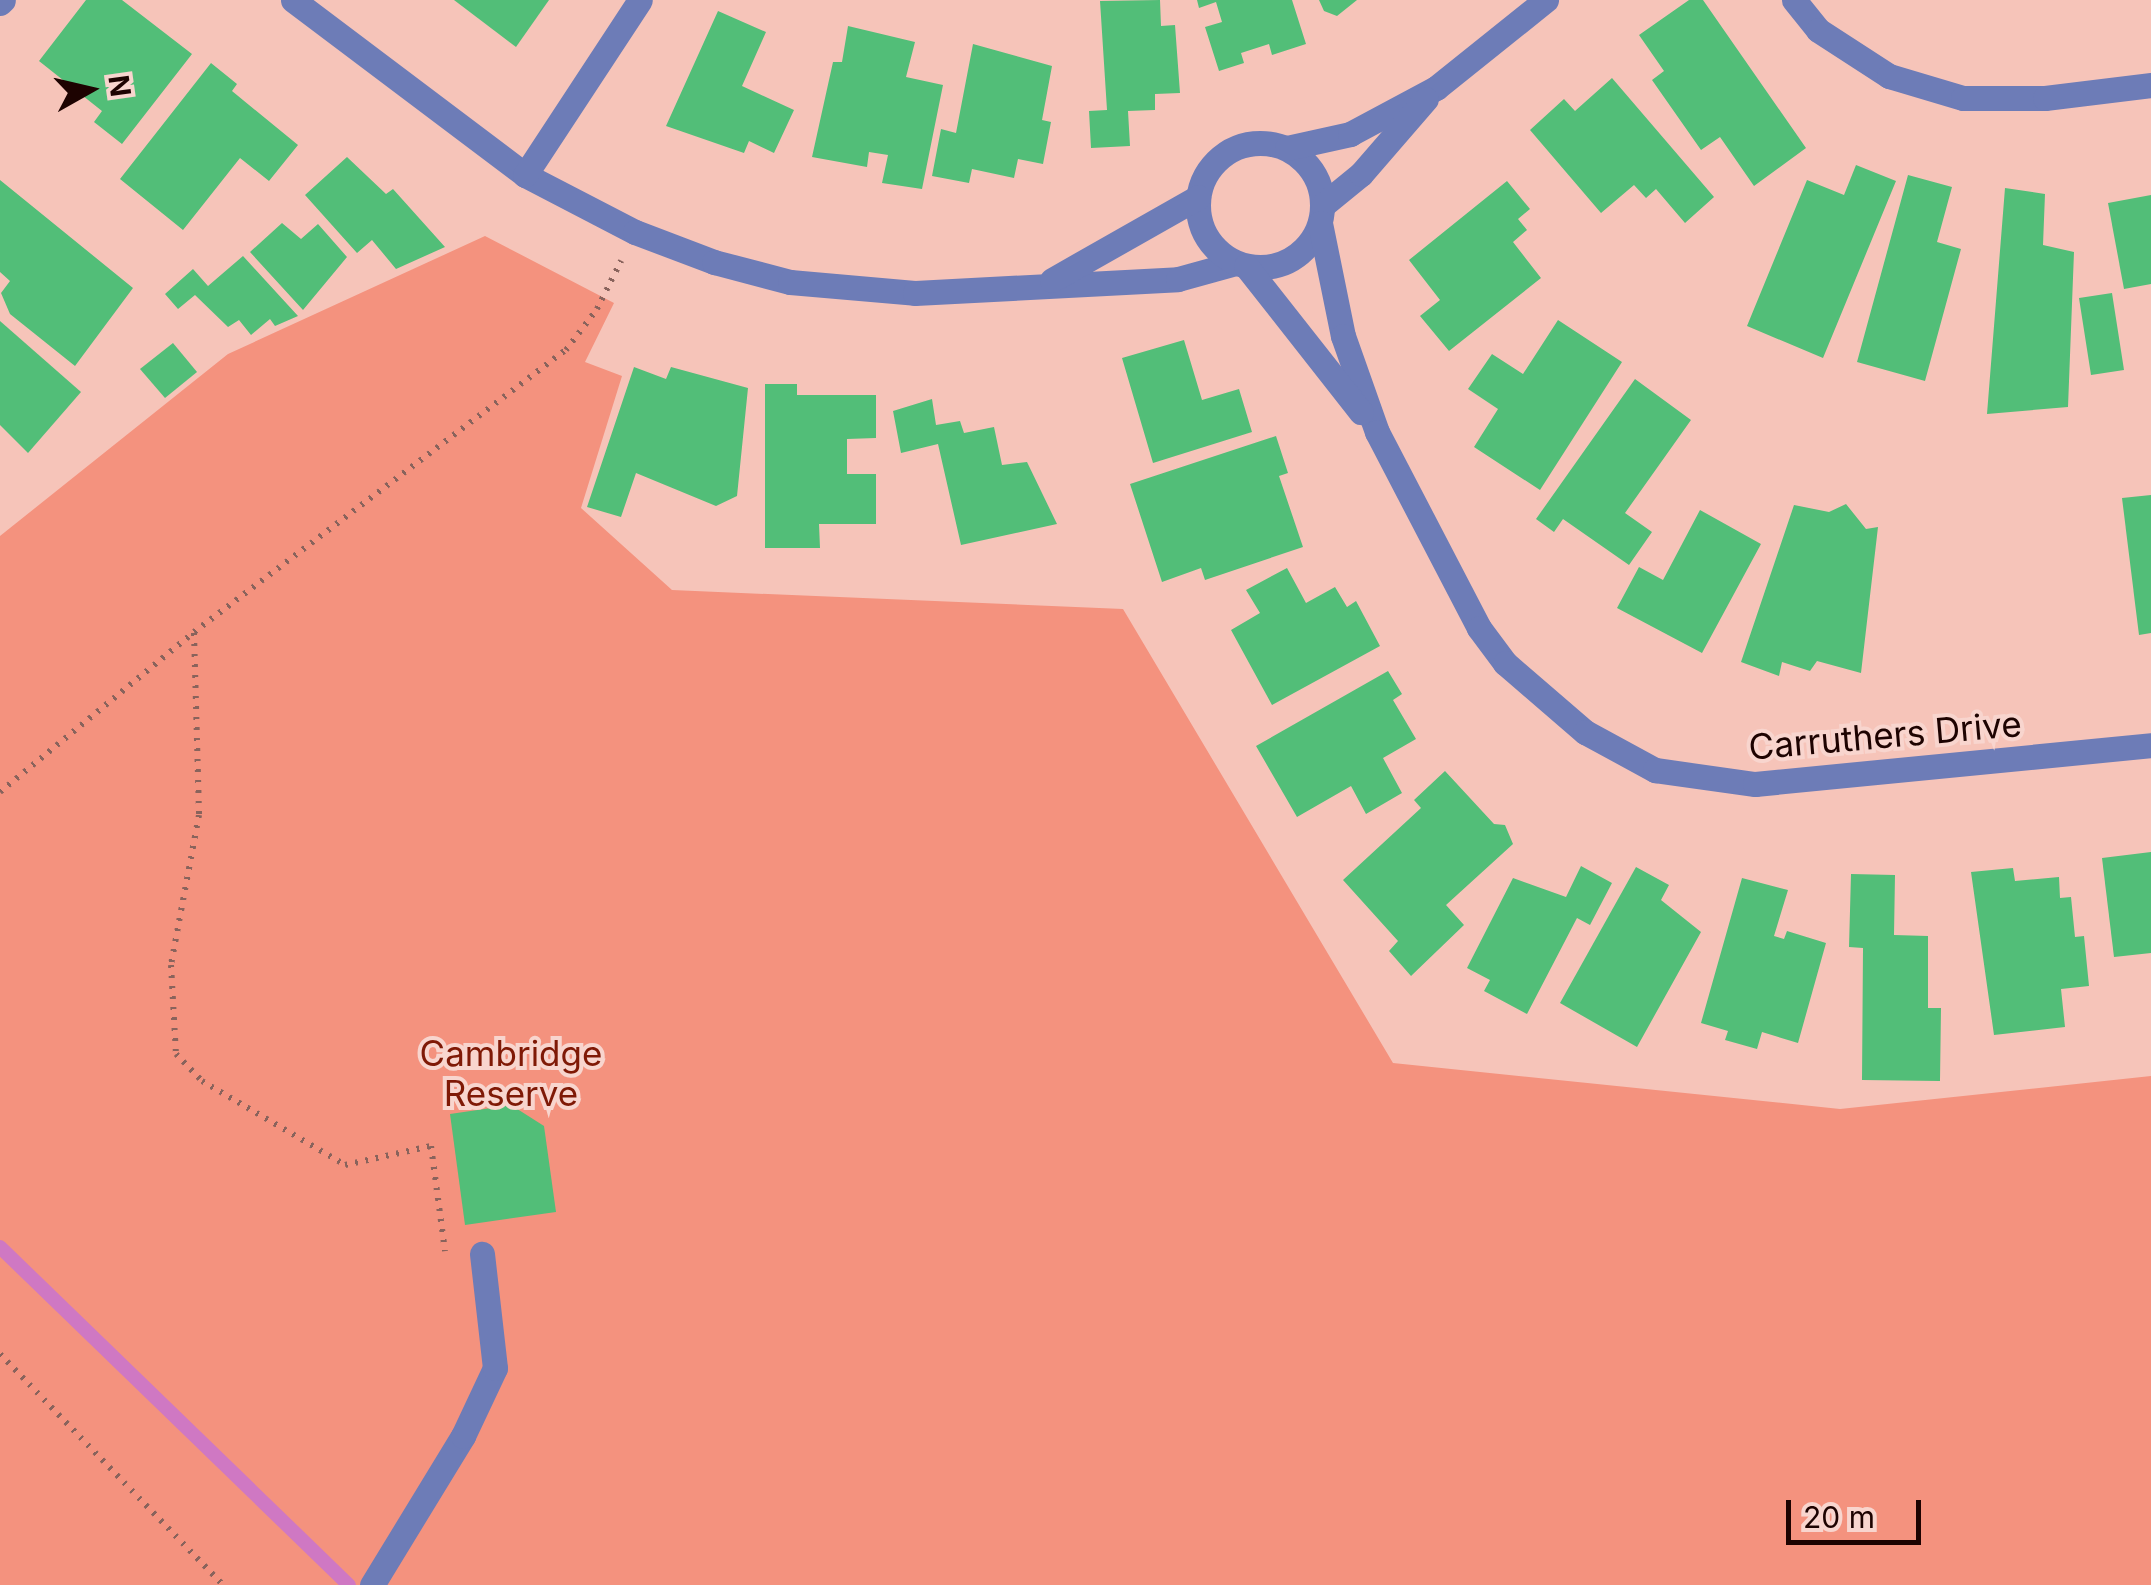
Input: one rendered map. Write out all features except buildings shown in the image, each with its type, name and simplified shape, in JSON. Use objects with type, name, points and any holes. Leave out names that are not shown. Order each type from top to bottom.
[{"type":"street","points":[[293,0],[526,175],[635,232],[714,262],[850,290],[954,292],[1178,279],[1241,264],[1283,263],[1299,254],[1321,214],[1436,88],[1546,0]]},
{"type":"street","points":[[526,175],[640,0]]},
{"type":"street","points":[[1794,0],[1818,30],[1889,76],[1963,98],[2045,98],[2151,85]]},
{"type":"street","points":[[1287,148],[1350,134],[1436,88]]},
{"type":"street","points":[[1241,264],[1206,236],[1198,196],[1204,178],[1230,150],[1268,142],[1287,148],[1313,172],[1321,214]]},
{"type":"street","points":[[1043,284],[1198,196]]},
{"type":"street","name":"Carruthers Drive","points":[[1321,214],[1343,336],[1377,432],[1479,628],[1506,663],[1585,732],[1654,770],[1716,781],[1812,782],[2151,745]]},
{"type":"street","name":"Carruthers Drive","points":[[1241,264],[1377,432]]},
{"type":"street","points":[[372,1585],[463,1436],[495,1368],[482,1254]]},
{"type":"path","points":[[0,792],[194,632],[566,350],[598,309],[635,232]]},
{"type":"path","points":[[194,632],[199,815],[171,966],[176,1054],[202,1081],[345,1165],[431,1146],[447,1260]]},
{"type":"path","points":[[0,1354],[223,1585]]},
{"type":"green space","name":"Cambridge Reserve","points":[[485,236],[614,303],[585,362],[622,376],[581,508],[672,590],[1123,609],[1393,1063],[1840,1109],[2151,1076],[2151,1585],[0,1585],[0,536],[228,354]]},
{"type":"waterway","points":[[0,1247],[349,1585]]}]
